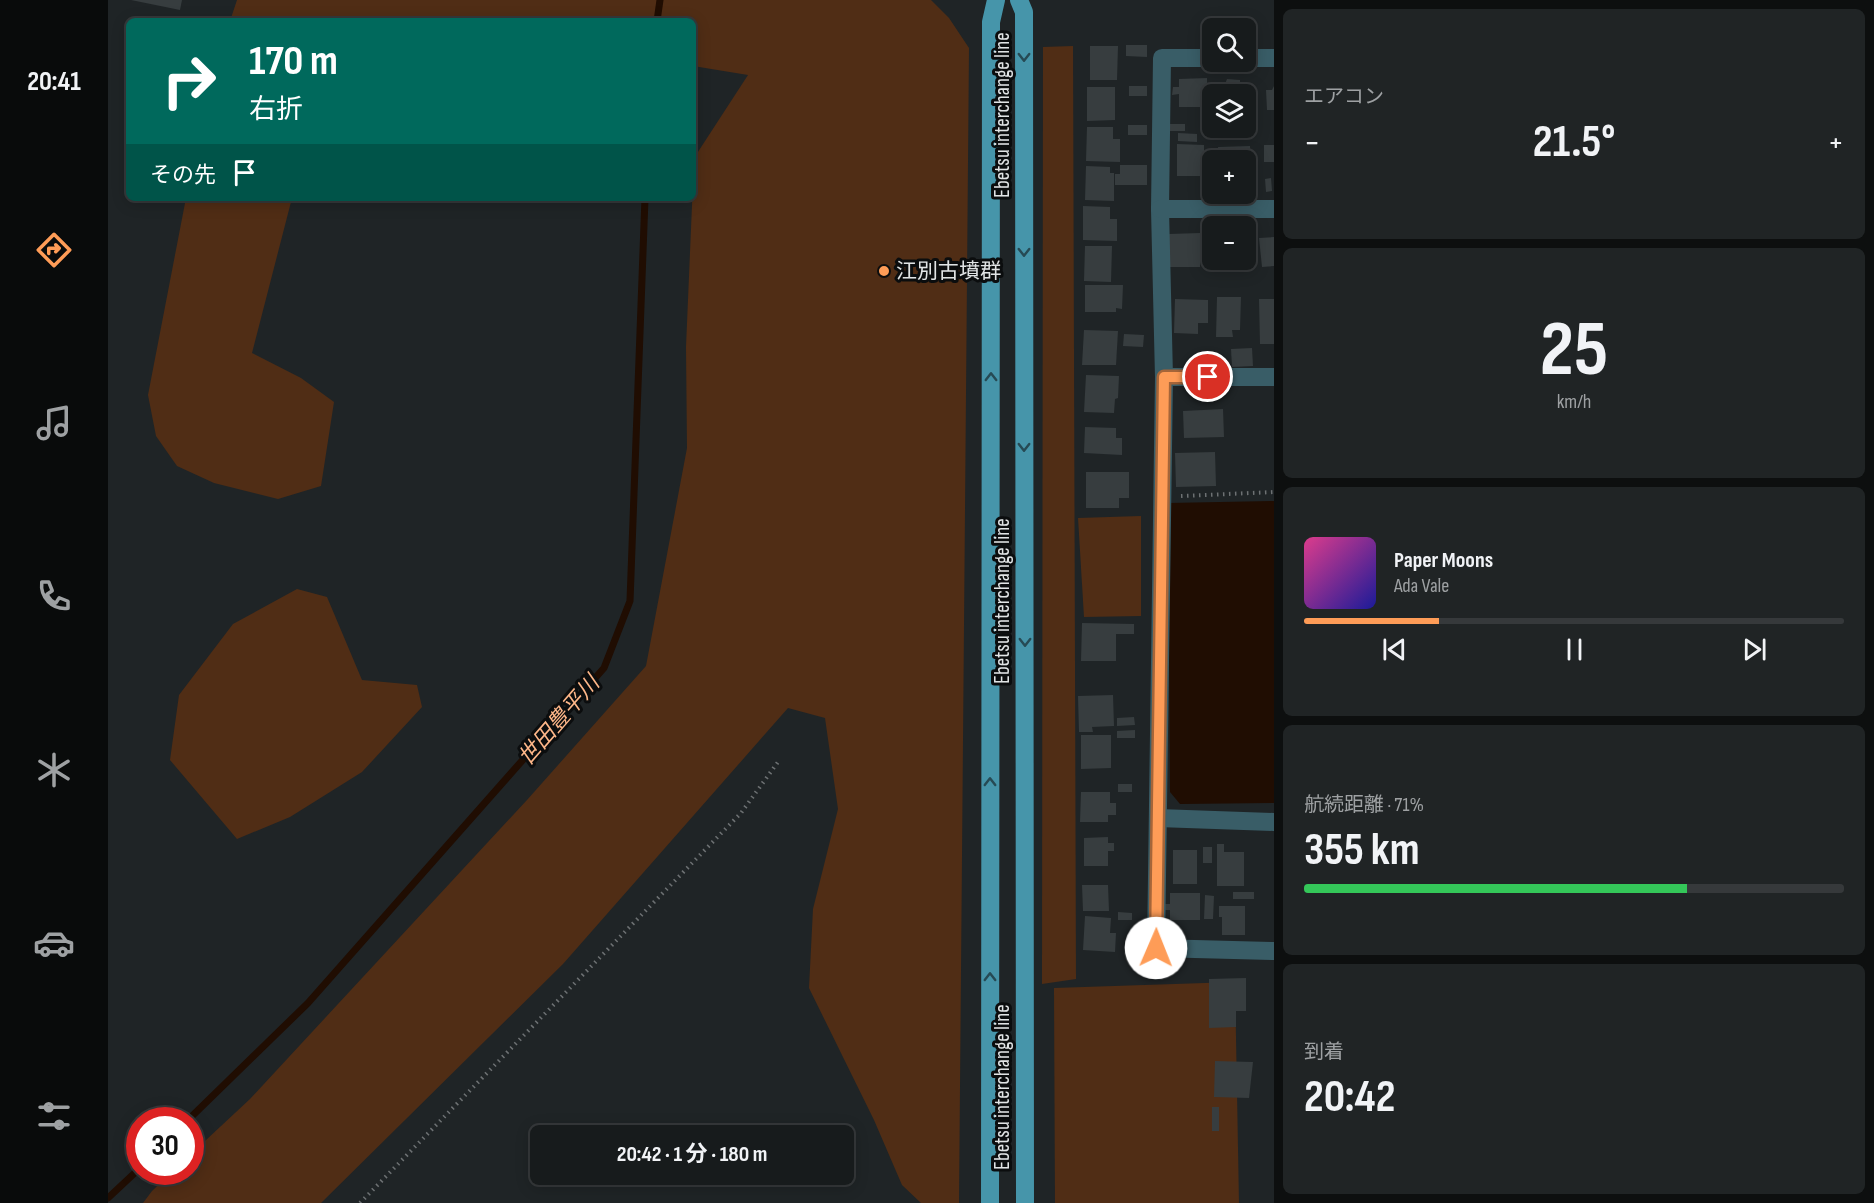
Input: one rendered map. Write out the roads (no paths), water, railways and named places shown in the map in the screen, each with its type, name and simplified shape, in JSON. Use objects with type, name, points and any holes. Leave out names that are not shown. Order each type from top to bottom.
[{"type":"main road","name":"Ebetsu interchange line","points":[[990,1203],[991,22],[996,0]]},
{"type":"main road","name":"Ebetsu interchange line","points":[[1019,0],[1024,12],[1025,1203]]},
{"type":"street","points":[[1202,58],[1162,58],[1160,209],[1164,377],[1156,948],[1274,951]]},
{"type":"street","points":[[1256,58],[1274,58]]},
{"type":"street","points":[[1160,209],[1274,209]]},
{"type":"street","points":[[1164,377],[1274,377]]},
{"type":"street","points":[[1158,818],[1274,822]]},
{"type":"waterway","name":"世田豊平川","points":[[657,18],[660,0]]},
{"type":"waterway","name":"世田豊平川","points":[[201,1107],[308,1003],[604,668],[630,601],[645,201]]},
{"type":"waterway","name":"世田豊平川","points":[[108,1198],[126,1181]]},
{"type":"place","name":"江別古墳群","points":[[884,271]]}]
